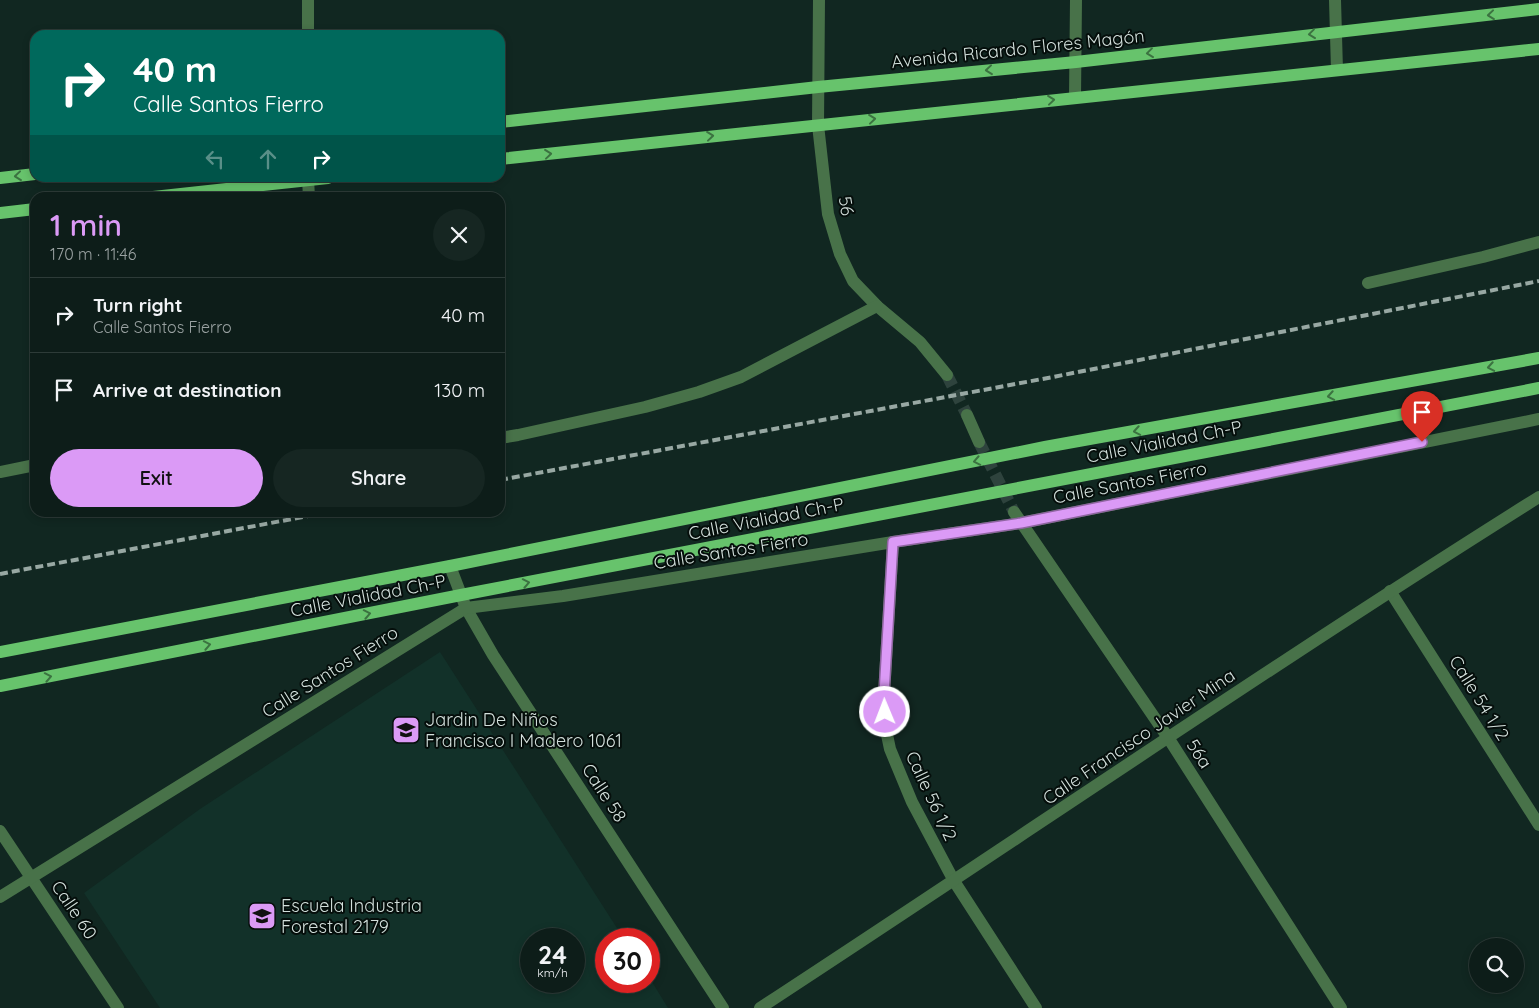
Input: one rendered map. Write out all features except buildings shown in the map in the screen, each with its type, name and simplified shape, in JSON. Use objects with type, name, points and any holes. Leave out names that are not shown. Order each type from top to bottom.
[{"type":"main road","name":"Avenida Ricardo Flores Magón","points":[[505,121],[818,87],[1076,62],[1539,9]]},
{"type":"main road","points":[[505,158],[1539,49]]},
{"type":"main road","points":[[0,178],[30,175]]},
{"type":"main road","points":[[196,192],[282,182]]},
{"type":"main road","points":[[0,213],[30,210]]},
{"type":"main road","name":"Calle Vialidad Ch-P","points":[[0,652],[450,566],[1045,447],[1538,360]]},
{"type":"main road","name":"Calle Vialidad Ch-P","points":[[0,686],[461,595],[1539,388]]},
{"type":"street","points":[[308,0],[308,30]]},
{"type":"street","name":"56","points":[[819,0],[818,124],[828,214],[840,254],[854,281],[877,306],[920,342],[948,375]]},
{"type":"street","points":[[1075,97],[1076,0]]},
{"type":"street","points":[[1335,0],[1337,70]]},
{"type":"street","points":[[1368,283],[1483,257],[1539,242]]},
{"type":"street","points":[[505,437],[636,409],[699,392],[741,377],[877,306]]},
{"type":"street","points":[[966,415],[979,442]]},
{"type":"street","name":"Calle Santos Fierro","points":[[0,897],[466,608],[563,596],[1021,523],[1539,419]]},
{"type":"street","points":[[0,472],[30,466]]},
{"type":"street","name":"Calle Francisco Javier Mina","points":[[760,1008],[1390,591],[1539,497]]},
{"type":"street","points":[[1014,512],[1021,523]]},
{"type":"street","name":"56a","points":[[1021,523],[1169,739],[1341,1008]]},
{"type":"street","name":"Calle 56 1/2","points":[[893,542],[884,694],[886,730],[890,749],[912,802],[954,881],[1036,1008]]},
{"type":"street","name":"Calle 58","points":[[450,566],[466,608],[498,663],[723,1008]]},
{"type":"street","name":"Calle 54 1/2","points":[[1390,591],[1539,825]]},
{"type":"street","name":"Calle 60","points":[[0,831],[118,1008]]},
{"type":"shaded area","points":[[440,652],[617,928],[595,928],[595,993],[659,993],[668,1008],[160,1008],[84,893],[200,809]]},
{"type":"tunnel","points":[[947,375],[967,415]]},
{"type":"tunnel","points":[[979,442],[1014,512]]},
{"type":"railway","points":[[505,479],[1053,377],[1539,281]]},
{"type":"railway","points":[[0,574],[302,517]]},
{"type":"place","name":"Jardin De Niños Francisco I Madero 1061","points":[[406,730]]},
{"type":"place","name":"Escuela Industria Forestal 2179","points":[[262,916]]},
{"type":"route","points":[[885,712],[884,694],[893,542],[1021,523],[1422,442]]}]
